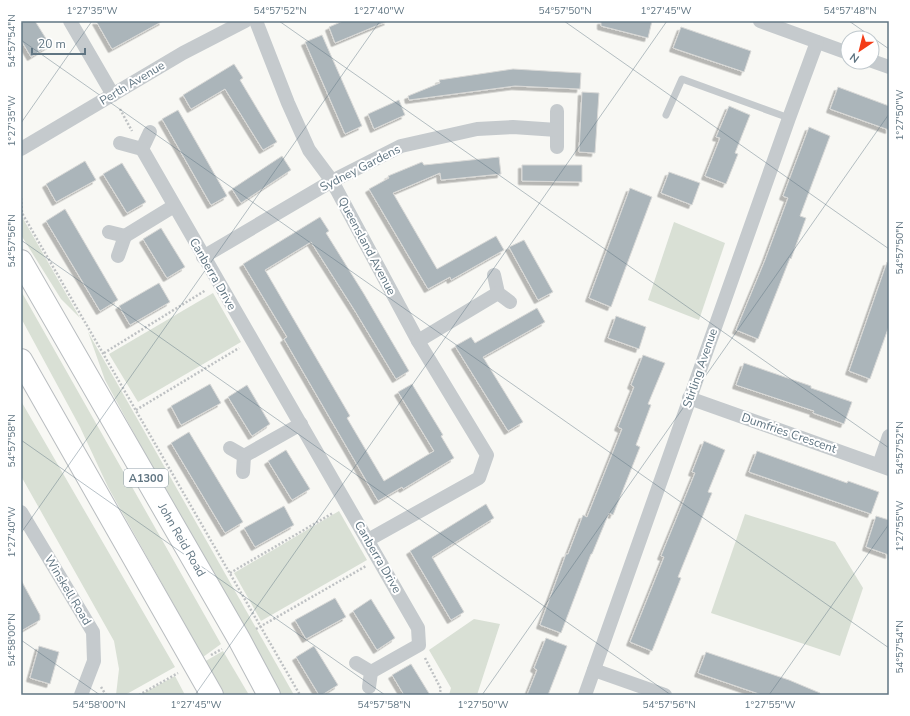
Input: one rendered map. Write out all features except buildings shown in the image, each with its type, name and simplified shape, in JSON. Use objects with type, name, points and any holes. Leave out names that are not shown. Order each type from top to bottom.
[{"type":"highway","name":"John Reid Road","points":[[21,261],[239,639],[269,695]]},
{"type":"highway","points":[[21,360],[212,695]]},
{"type":"street","points":[[70,21],[113,95]]},
{"type":"street","name":"Perth Avenue","points":[[21,149],[183,53],[245,21]]},
{"type":"street","name":"Queensland Avenue","points":[[256,21],[288,103],[309,150],[332,181],[418,341],[487,455],[479,478],[368,540]]},
{"type":"street","points":[[760,21],[840,50]]},
{"type":"street","name":"Stirling Avenue","points":[[585,695],[689,398],[817,42]]},
{"type":"street","points":[[557,110],[557,147]]},
{"type":"street","name":"Sydney Gardens","points":[[203,257],[332,181],[401,146],[477,129],[513,127],[557,130]]},
{"type":"street","points":[[120,143],[142,149],[150,132]]},
{"type":"street","name":"Canberra Drive","points":[[142,149],[218,283],[379,558],[418,628],[419,645]]},
{"type":"street","points":[[118,256],[125,236],[174,206]]},
{"type":"street","points":[[109,232],[125,236]]},
{"type":"street","points":[[494,275],[498,293],[510,302]]},
{"type":"street","points":[[418,341],[498,293]]},
{"type":"street","name":"Dumfries Crescent","points":[[689,398],[884,467]]},
{"type":"street","points":[[244,456],[301,424]]},
{"type":"street","points":[[884,467],[889,436]]},
{"type":"street","points":[[230,448],[244,456]]},
{"type":"street","points":[[243,472],[244,456]]},
{"type":"street","name":"Winskell Road","points":[[21,512],[93,632],[94,661],[81,695]]},
{"type":"street","points":[[371,672],[419,645]]},
{"type":"street","points":[[356,663],[371,672]]},
{"type":"street","points":[[594,670],[665,695]]},
{"type":"street","points":[[369,687],[371,672]]},
{"type":"lane","points":[[666,115],[682,79],[789,118]]},
{"type":"path","points":[[113,95],[142,149]]},
{"type":"path","points":[[21,198],[22,213],[300,695]]},
{"type":"path","points":[[104,353],[218,283]]},
{"type":"path","points":[[136,410],[252,340]]},
{"type":"path","points":[[230,573],[347,505]]},
{"type":"path","points":[[139,695],[379,558]]},
{"type":"path","points":[[419,645],[441,689],[439,695]]},
{"type":"shaded area","points":[[21,215],[80,318],[61,299],[21,235]]},
{"type":"shaded area","points":[[674,222],[725,243],[699,320],[648,300]]},
{"type":"shaded area","points":[[21,291],[221,644],[203,657],[108,487],[80,427],[21,318]]},
{"type":"shaded area","points":[[213,293],[241,342],[138,402],[109,354]]},
{"type":"shaded area","points":[[88,332],[294,695],[276,695],[105,380]]},
{"type":"shaded area","points":[[21,401],[175,667],[125,695],[116,695],[119,669],[114,641],[21,476]]},
{"type":"shaded area","points":[[339,511],[367,560],[261,621],[234,573]]},
{"type":"shaded area","points":[[745,514],[835,542],[863,588],[840,656],[711,613]]},
{"type":"shaded area","points":[[474,619],[500,624],[477,695],[449,695],[451,688],[429,650]]},
{"type":"shaded area","points":[[223,651],[249,695],[223,695],[204,662]]},
{"type":"shaded area","points":[[175,676],[185,695],[140,695]]}]
